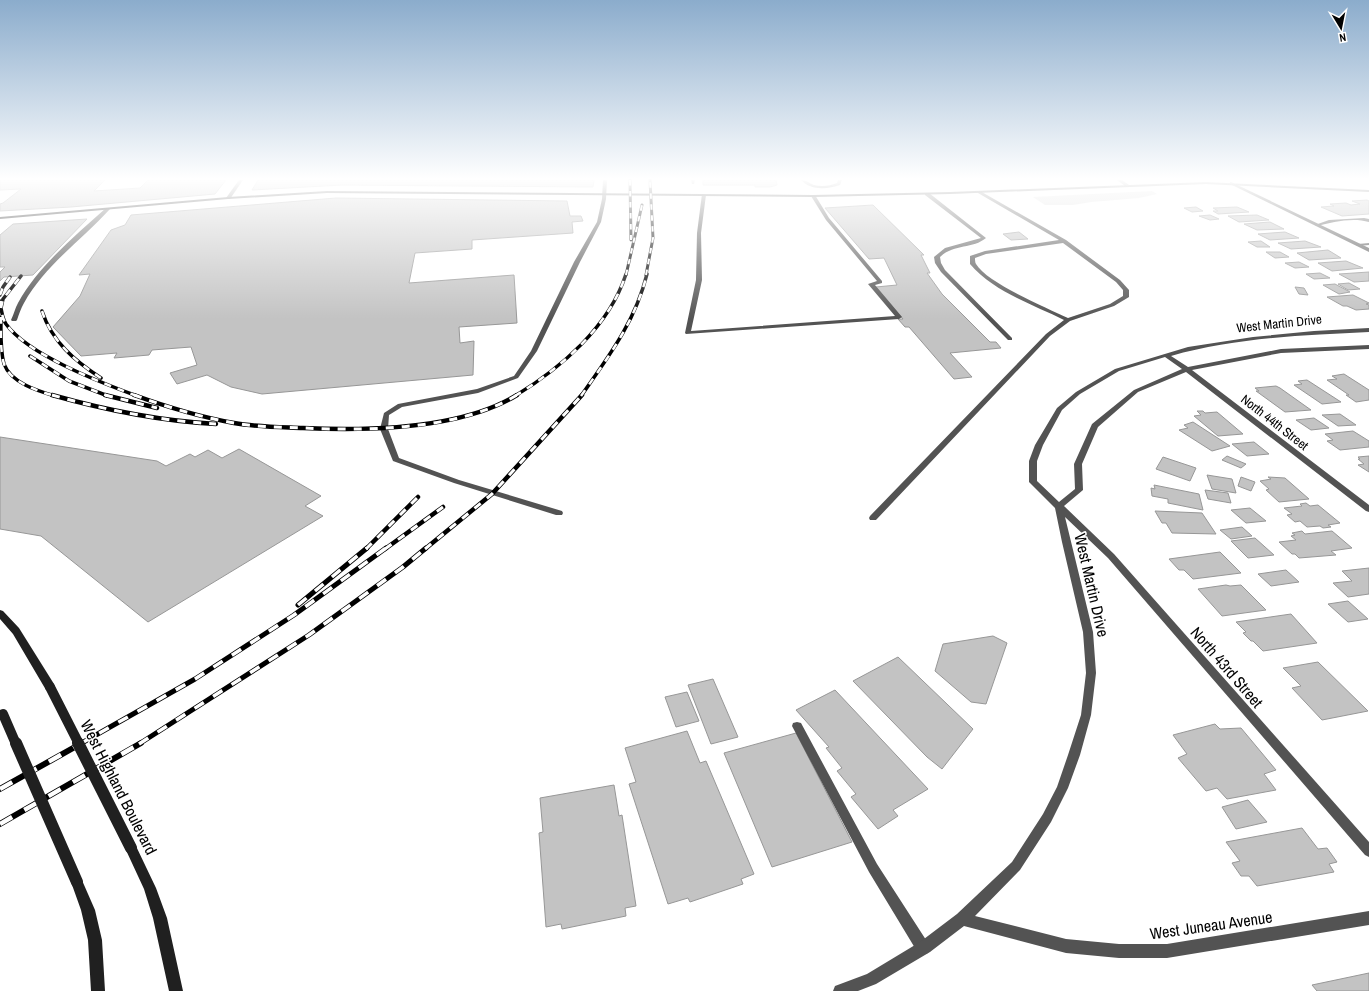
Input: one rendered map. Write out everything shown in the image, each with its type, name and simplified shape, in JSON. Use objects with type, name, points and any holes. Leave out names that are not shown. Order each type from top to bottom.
[{"type":"main road","name":"West Highland Boulevard","points":[[0,613],[16,631],[50,687],[150,888],[160,918],[176,991]]},
{"type":"main road","points":[[2,711],[88,910],[95,940],[98,991]]},
{"type":"street","points":[[14,320],[22,301],[39,278],[88,226]]},
{"type":"street","points":[[559,513],[492,494],[396,459],[384,429],[386,414],[400,405],[478,391],[516,377],[534,351],[576,262],[596,226]]},
{"type":"street","points":[[700,226],[699,280],[688,333],[899,317],[871,284],[880,282],[834,226]]},
{"type":"street","points":[[969,226],[984,238],[978,242],[960,245],[941,252],[937,256],[938,263],[1010,339]]},
{"type":"street","points":[[873,518],[1048,335],[1068,320],[1118,303],[1126,297],[1126,290],[1118,281],[1064,241],[1039,226]]},
{"type":"street","points":[[1320,226],[1369,250]]},
{"type":"street","points":[[1064,241],[985,253],[972,257],[972,264],[988,279],[1005,289],[1068,320]]},
{"type":"street","points":[[1358,245],[1369,244]]},
{"type":"street","name":"West Martin Drive","points":[[962,919],[1016,866],[1047,818],[1062,788],[1086,715],[1091,673],[1088,632],[1066,542],[1059,506],[1032,482],[1034,461],[1039,445],[1059,409],[1078,393],[1117,370],[1166,355],[1253,339],[1314,333],[1369,330]]},
{"type":"street","points":[[1059,506],[1079,490],[1078,464],[1095,426],[1136,391],[1187,369],[1281,351],[1369,347]]},
{"type":"street","name":"North 44th Street","points":[[1166,355],[1187,369],[1369,509]]},
{"type":"street","name":"North 43rd Street","points":[[1059,506],[1111,556],[1369,851]]},
{"type":"street","points":[[797,726],[873,868],[923,948]]},
{"type":"street","name":"West Juneau Avenue","points":[[962,919],[1066,946],[1120,951],[1167,951],[1369,918]]},
{"type":"street","points":[[840,991],[871,979],[923,948],[962,919]]},
{"type":"building","points":[[10,226],[80,226],[33,275],[4,277],[0,281],[0,272],[5,267],[0,267],[0,235]]},
{"type":"building","points":[[122,226],[572,226],[573,233],[472,240],[472,249],[415,253],[409,283],[514,275],[517,323],[459,327],[460,343],[474,341],[473,375],[262,394],[231,387],[207,375],[177,384],[170,373],[197,365],[191,347],[152,350],[149,355],[114,358],[117,353],[81,356],[53,327],[80,296],[90,274],[79,275],[111,230]]},
{"type":"building","points":[[841,226],[895,226],[924,255],[921,255],[930,273],[927,273],[942,294],[990,342],[996,342],[1001,348],[950,353],[972,377],[954,379],[909,327],[905,327],[898,319],[903,319],[876,287],[897,285],[884,258],[869,259]]},
{"type":"building","points":[[1249,226],[1278,226],[1284,229],[1257,230]]},
{"type":"building","points":[[1019,232],[1028,239],[1011,240],[1003,234]]},
{"type":"building","points":[[1285,232],[1299,238],[1270,240],[1258,234]]},
{"type":"building","points":[[1261,241],[1270,247],[1257,247],[1248,242]]},
{"type":"building","points":[[1305,241],[1321,247],[1291,249],[1278,243]]},
{"type":"building","points":[[1328,250],[1341,258],[1309,260],[1297,253]]},
{"type":"building","points":[[1266,252],[1280,252],[1289,257],[1275,258]]},
{"type":"building","points":[[1346,261],[1363,268],[1332,271],[1318,263]]},
{"type":"building","points":[[1299,262],[1309,267],[1295,268],[1285,263]]},
{"type":"building","points":[[1369,272],[1369,281],[1354,282],[1339,274]]},
{"type":"building","points":[[1320,273],[1330,278],[1314,279],[1306,274]]},
{"type":"building","points":[[1349,283],[1360,289],[1348,290],[1338,284]]},
{"type":"building","points":[[1335,284],[1350,292],[1339,294],[1323,285]]},
{"type":"building","points":[[1295,287],[1304,288],[1308,295],[1299,294]]},
{"type":"building","points":[[1353,295],[1369,303],[1366,304],[1369,305],[1369,309],[1356,310],[1343,306],[1327,297]]},
{"type":"building","points":[[1344,374],[1369,390],[1369,400],[1356,402],[1346,395],[1349,395],[1327,380],[1337,379],[1332,376]]},
{"type":"building","points":[[1307,380],[1341,402],[1322,404],[1294,385],[1302,384],[1298,381]]},
{"type":"building","points":[[1276,386],[1311,410],[1285,412],[1256,391],[1259,391],[1255,388]]},
{"type":"building","points":[[1197,411],[1203,411],[1205,413],[1217,412],[1243,434],[1218,436],[1194,416],[1201,415]]},
{"type":"building","points":[[1340,414],[1356,425],[1338,426],[1322,415]]},
{"type":"building","points":[[1314,418],[1329,428],[1311,430],[1296,420]]},
{"type":"building","points":[[1193,422],[1230,446],[1212,451],[1179,430],[1188,428],[1184,425]]},
{"type":"building","points":[[1353,431],[1369,441],[1369,447],[1340,450],[1327,441],[1333,440],[1325,434]]},
{"type":"building","points":[[0,437],[157,461],[166,466],[190,454],[195,457],[208,450],[222,458],[239,449],[321,496],[305,506],[323,516],[148,622],[41,536],[0,529]]},
{"type":"building","points":[[1254,442],[1269,454],[1247,456],[1232,444]]},
{"type":"building","points":[[1227,456],[1246,464],[1241,468],[1222,460]]},
{"type":"building","points":[[1369,456],[1369,472],[1358,465],[1364,464],[1358,459],[1360,459],[1358,457]]},
{"type":"building","points":[[1163,457],[1196,468],[1190,481],[1156,469]]},
{"type":"building","points":[[1207,475],[1232,479],[1236,493],[1212,489]]},
{"type":"building","points":[[1241,477],[1255,482],[1251,491],[1238,486]]},
{"type":"building","points":[[1268,477],[1285,478],[1309,499],[1279,502],[1266,490],[1269,489],[1260,481],[1271,479]]},
{"type":"building","points":[[1154,485],[1199,494],[1203,510],[1168,503],[1168,499],[1152,496],[1151,488],[1155,489]]},
{"type":"building","points":[[1205,490],[1228,493],[1231,503],[1208,499]]},
{"type":"building","points":[[1306,503],[1310,506],[1318,505],[1340,523],[1328,525],[1331,527],[1323,528],[1320,526],[1307,527],[1300,521],[1295,522],[1287,515],[1292,514],[1284,508],[1302,506],[1300,504]]},
{"type":"building","points":[[1250,508],[1266,521],[1246,523],[1231,510]]},
{"type":"building","points":[[1155,511],[1202,513],[1216,534],[1172,533],[1166,523],[1162,523]]},
{"type":"building","points":[[1242,527],[1252,536],[1231,539],[1220,530]]},
{"type":"building","points":[[1302,531],[1305,534],[1332,531],[1352,548],[1331,551],[1336,555],[1299,558],[1295,554],[1292,554],[1279,542],[1296,540],[1291,536],[1295,535],[1292,533]]},
{"type":"building","points":[[1255,538],[1274,555],[1248,558],[1231,541]]},
{"type":"building","points":[[1220,552],[1241,573],[1193,579],[1184,570],[1179,570],[1169,559]]},
{"type":"building","points":[[1369,568],[1369,594],[1348,597],[1333,583],[1352,581],[1342,571]]},
{"type":"building","points":[[1286,570],[1299,582],[1271,586],[1258,574]]},
{"type":"building","points":[[1226,585],[1241,585],[1266,610],[1222,616],[1198,589]]},
{"type":"building","points":[[1348,601],[1368,619],[1348,622],[1328,604]]},
{"type":"building","points":[[1291,614],[1317,643],[1263,651],[1243,633],[1246,632],[1236,622]]},
{"type":"building","points":[[993,636],[1007,643],[986,704],[971,702],[935,671],[943,644]]},
{"type":"building","points":[[898,657],[973,729],[942,769],[927,757],[853,681]]},
{"type":"building","points":[[1318,662],[1368,711],[1322,720],[1292,688],[1301,686],[1283,668]]},
{"type":"building","points":[[713,679],[738,737],[711,744],[688,685]]},
{"type":"building","points":[[835,690],[928,789],[893,810],[898,816],[878,829],[851,797],[856,794],[837,771],[842,768],[826,748],[829,747],[796,710]]},
{"type":"building","points":[[687,692],[699,721],[676,727],[665,697]]},
{"type":"building","points":[[1215,724],[1220,729],[1241,728],[1276,770],[1264,774],[1276,790],[1227,799],[1217,788],[1206,791],[1178,758],[1187,754],[1173,735]]},
{"type":"building","points":[[687,731],[700,763],[706,761],[754,874],[741,879],[743,884],[690,902],[688,898],[668,904],[629,784],[636,782],[625,748]]},
{"type":"building","points":[[796,733],[852,842],[772,867],[724,753]]},
{"type":"building","points":[[614,785],[619,816],[622,815],[636,906],[625,908],[626,916],[562,929],[561,924],[546,927],[539,833],[543,832],[540,798]]},
{"type":"building","points":[[1248,800],[1267,822],[1236,829],[1222,807]]},
{"type":"building","points":[[1302,828],[1318,849],[1327,848],[1337,862],[1329,864],[1334,872],[1257,886],[1249,876],[1241,876],[1232,863],[1240,861],[1226,842]]},
{"type":"building","points":[[1369,973],[1369,991],[1317,991],[1312,985]]},
{"type":"railway","points":[[631,226],[631,240]]},
{"type":"railway","points":[[626,275],[637,226]]},
{"type":"railway","points":[[646,275],[653,238],[652,226]]},
{"type":"railway","points":[[515,396],[549,373],[566,359],[596,329],[618,293],[626,274]]},
{"type":"railway","points":[[581,396],[620,338],[636,308],[647,274]]},
{"type":"railway","points":[[1,307],[3,299],[21,276]]},
{"type":"railway","points":[[0,295],[3,287],[10,277]]},
{"type":"railway","points":[[0,301],[1,307]]},
{"type":"railway","points":[[1,307],[6,324],[31,346],[48,357],[86,376],[137,396]]},
{"type":"railway","points":[[42,311],[46,322],[58,341],[82,365],[101,378]]},
{"type":"railway","points":[[1,317],[2,353],[4,364],[8,371],[26,385],[41,392],[55,396]]},
{"type":"railway","points":[[30,356],[69,381],[106,395]]},
{"type":"railway","points":[[52,395],[133,414],[195,423],[216,424]]},
{"type":"railway","points":[[106,395],[157,408]]},
{"type":"railway","points":[[134,395],[159,404],[209,418],[234,423],[268,427],[329,429],[384,428],[441,422],[494,407],[517,395]]},
{"type":"railway","points":[[425,549],[492,494],[582,395]]},
{"type":"railway","points":[[367,548],[418,497]]},
{"type":"railway","points":[[385,549],[443,507]]},
{"type":"railway","points":[[298,605],[367,548]]},
{"type":"railway","points":[[80,744],[195,679],[294,615],[386,548]]},
{"type":"railway","points":[[139,744],[309,635],[403,567],[426,548]]},
{"type":"railway","points":[[0,789],[82,743]]},
{"type":"railway","points":[[0,824],[141,743]]}]
